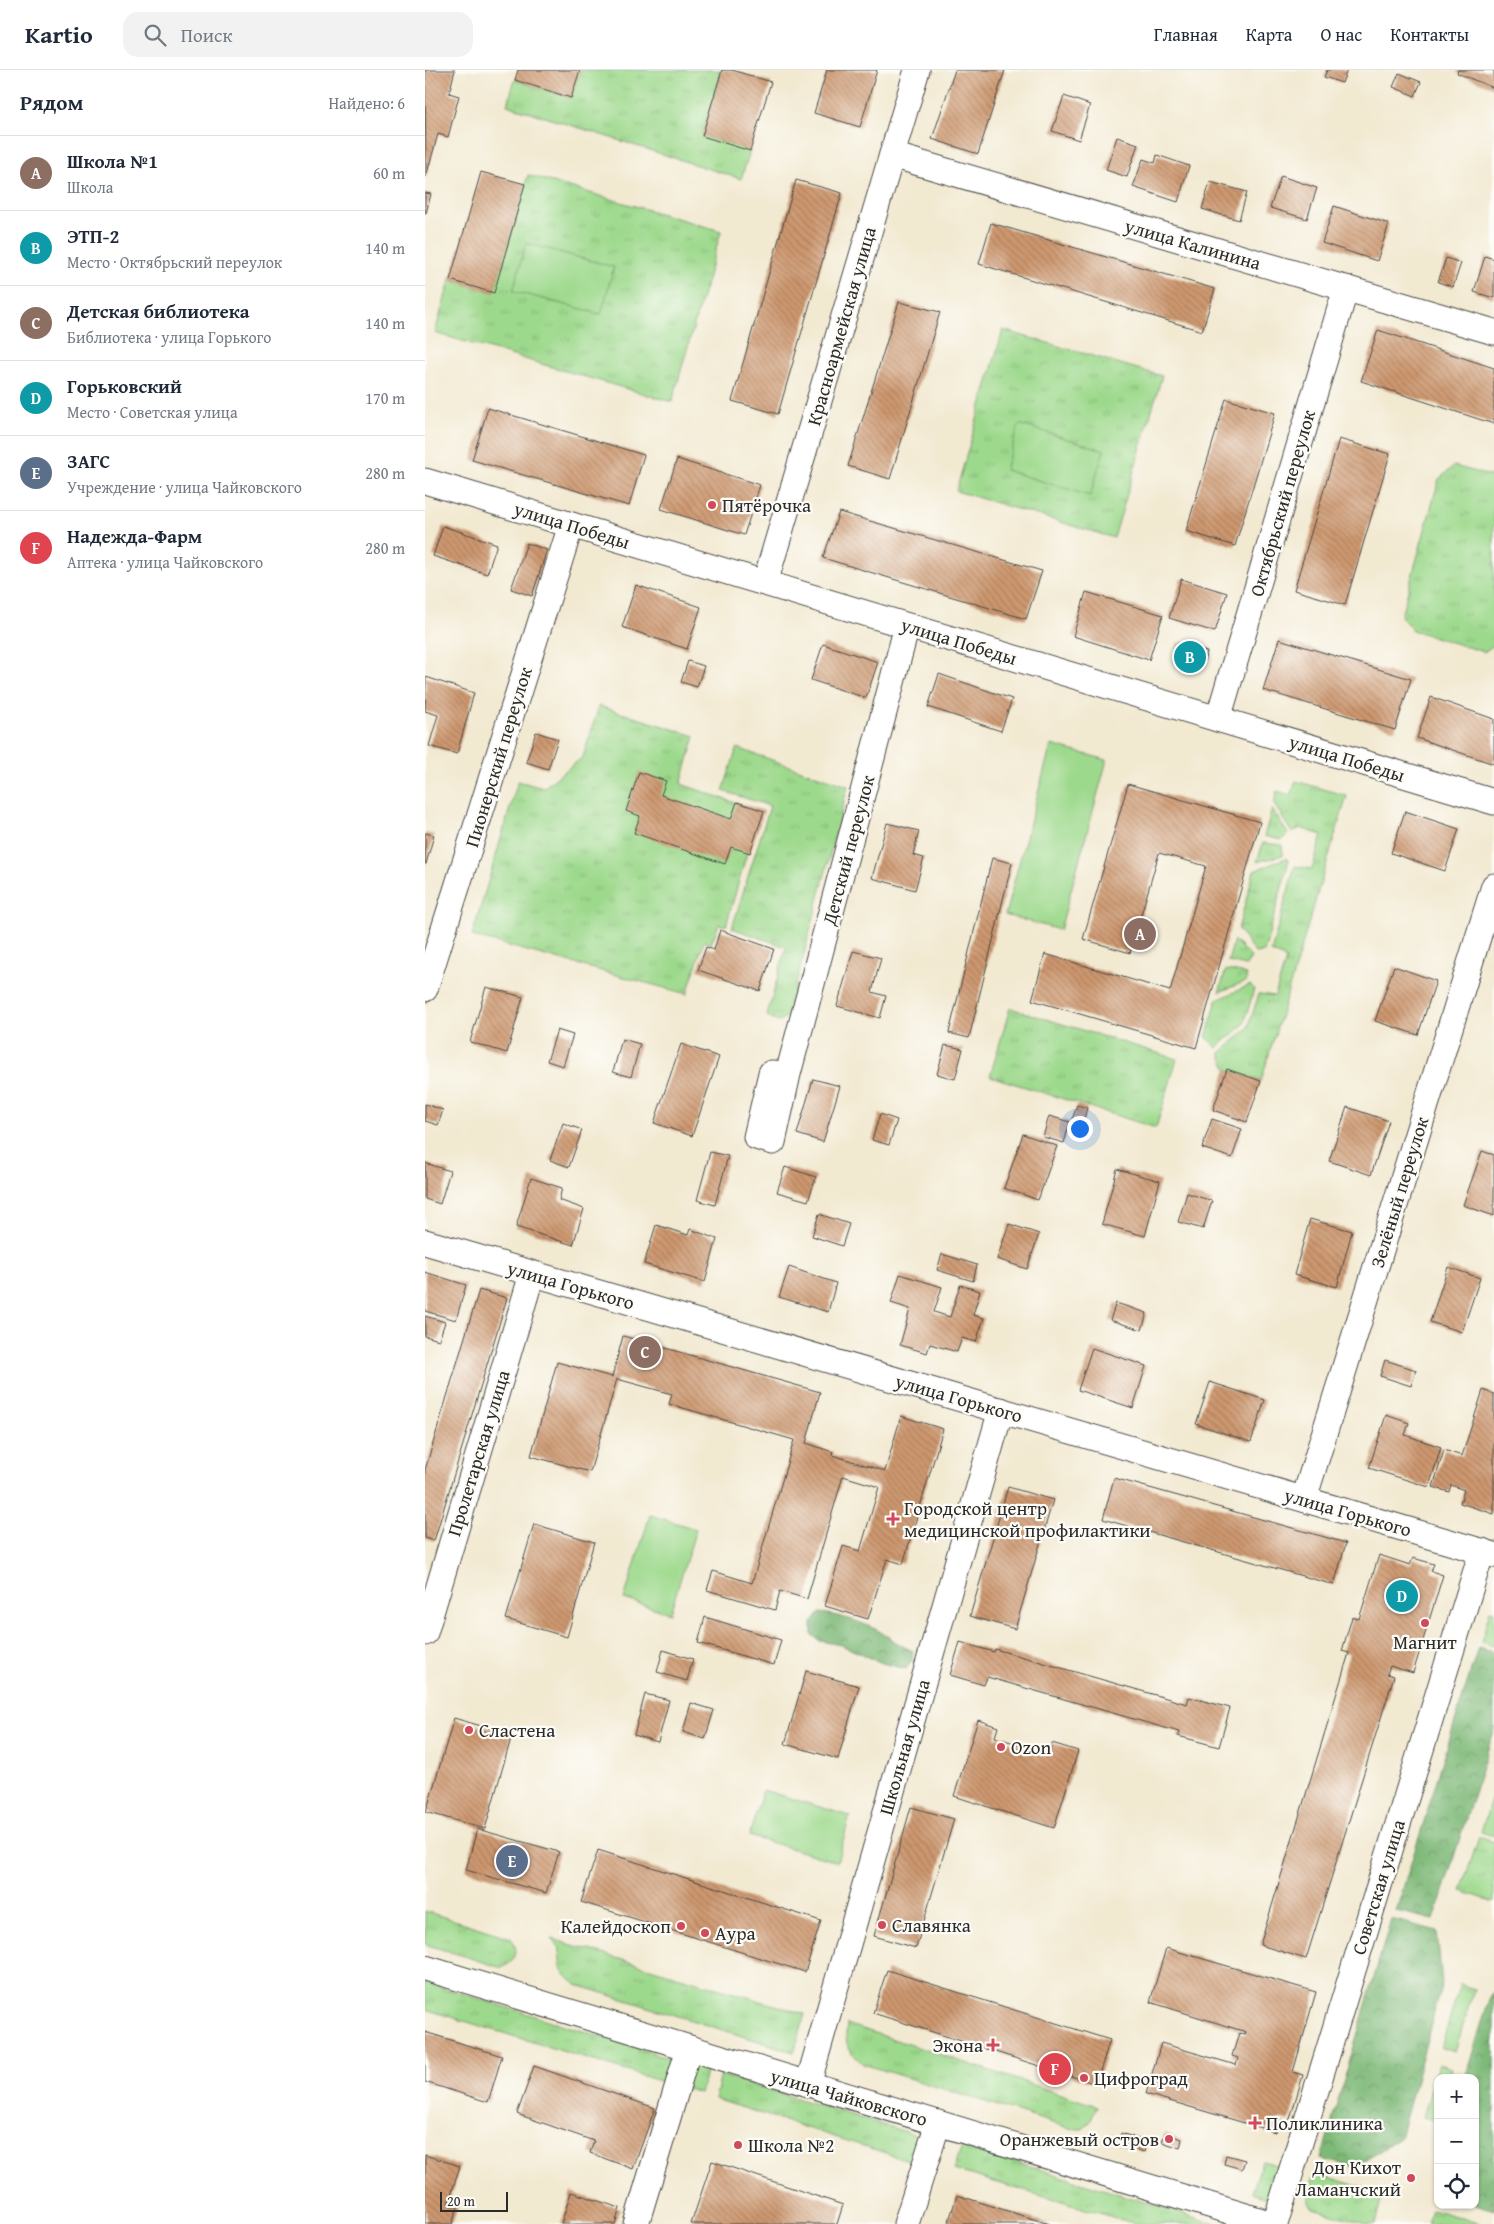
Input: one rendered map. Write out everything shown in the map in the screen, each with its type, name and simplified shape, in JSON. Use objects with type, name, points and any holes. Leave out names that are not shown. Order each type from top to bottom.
[{"type":"street","name":"Красноармейская улица","points":[[765,583],[917,70]]},
{"type":"street","name":"улица Калинина","points":[[892,155],[1494,332]]},
{"type":"street","name":"Октябрьский переулок","points":[[1218,719],[1346,288]]},
{"type":"street","name":"улица Победы","points":[[425,480],[1494,802]]},
{"type":"street","name":"Пионерский переулок","points":[[425,989],[571,525]]},
{"type":"street","name":"Детский переулок","points":[[788,1074],[907,626]]},
{"type":"street","name":"Зелёный переулок","points":[[1304,1499],[1494,886]]},
{"type":"street","name":"улица Горького","points":[[425,1242],[1488,1553]]},
{"type":"street","name":"Пролетарская улица","points":[[425,1633],[532,1274]]},
{"type":"street","name":"Школьная улица","points":[[808,2084],[1001,1410]]},
{"type":"street","name":"Советская улица","points":[[1274,2224],[1488,1553]]},
{"type":"street","name":"улица Чайковского","points":[[425,1968],[1274,2224]]},
{"type":"street","points":[[636,2224],[689,2048]]},
{"type":"street","points":[[906,2224],[938,2123]]},
{"type":"green space","points":[[580,70],[722,70],[702,136],[750,151],[741,179],[507,105],[515,80],[571,98]]},
{"type":"green space","points":[[528,175],[721,231],[672,402],[435,333],[450,280],[494,292]]},
{"type":"green space","points":[[526,243],[614,267],[601,314],[513,291]]},
{"type":"green space","points":[[1003,330],[1162,376],[1114,538],[956,491]]},
{"type":"green space","points":[[1019,424],[1104,450],[1090,496],[1005,470]]},
{"type":"green space","points":[[1454,466],[1494,477],[1494,645],[1484,652],[1412,630],[1401,616],[1439,479]]},
{"type":"green space","points":[[599,706],[695,736],[681,784],[759,811],[726,926],[719,924],[711,944],[704,941],[687,994],[472,936],[518,781],[543,788],[583,757]]},
{"type":"green space","points":[[1051,745],[1107,760],[1060,930],[1005,915]]},
{"type":"green space","points":[[737,748],[848,786],[788,1015],[780,1022],[767,1016],[786,947],[732,928],[770,806],[723,791]]},
{"type":"green space","points":[[1296,781],[1347,796],[1261,1081],[1227,1069],[1220,1053],[1248,1028],[1259,994],[1275,996],[1286,959],[1271,952],[1295,866],[1312,869],[1322,835],[1300,828],[1292,833],[1274,804],[1277,791],[1291,795]]},
{"type":"green space","points":[[1272,809],[1288,834],[1282,840],[1264,836]]},
{"type":"green space","points":[[1263,843],[1282,845],[1283,855],[1257,862]]},
{"type":"green space","points":[[1286,858],[1289,861],[1264,952],[1255,953],[1238,929],[1254,871]]},
{"type":"green space","points":[[1234,940],[1251,957],[1246,966],[1228,962]]},
{"type":"green space","points":[[1226,970],[1246,974],[1247,981],[1219,992]]},
{"type":"green space","points":[[1250,985],[1254,989],[1244,1024],[1217,1048],[1206,1037],[1217,1000]]},
{"type":"green space","points":[[1010,1008],[1177,1059],[1156,1128],[990,1076]]},
{"type":"green space","points":[[650,1515],[696,1529],[670,1613],[624,1599]]},
{"type":"green space","points":[[1490,1610],[1494,1611],[1494,1646],[1481,1642]]},
{"type":"green space","points":[[820,1613],[850,1619],[879,1631],[913,1651],[912,1661],[906,1669],[882,1663],[841,1645],[820,1641],[812,1635],[812,1623]]},
{"type":"green space","points":[[1478,1648],[1494,1652],[1494,1730],[1434,1920],[1396,1911]]},
{"type":"green space","points":[[763,1790],[850,1816],[837,1862],[749,1836]]},
{"type":"green space","points":[[1494,1791],[1494,1836],[1481,1832]]},
{"type":"green space","points":[[1479,1837],[1494,1842],[1494,1902],[1461,1891]]},
{"type":"green space","points":[[425,1911],[511,1938],[516,1952],[515,1956],[511,1962],[502,1968],[425,1944]]},
{"type":"green space","points":[[1391,1919],[1437,1931],[1442,1984],[1400,2138],[1355,2167],[1321,2159]]},
{"type":"green space","points":[[552,1939],[805,2014],[794,2052],[577,1985],[562,1970],[560,1948]]},
{"type":"green space","points":[[425,1982],[676,2060],[669,2084],[425,2009]]},
{"type":"green space","points":[[1460,1984],[1474,1989],[1455,2052],[1441,2048]]},
{"type":"green space","points":[[1494,1993],[1494,2210],[1479,2205],[1479,2074],[1466,2074],[1489,1999]]},
{"type":"green space","points":[[847,2024],[1097,2106],[1084,2129],[1072,2129],[863,2064],[848,2047],[846,2037]]},
{"type":"green space","points":[[689,2063],[707,2069],[700,2093],[681,2087]]},
{"type":"green space","points":[[1439,2064],[1452,2068],[1451,2074],[1436,2074]]},
{"type":"green space","points":[[721,2075],[919,2136],[923,2147],[917,2163],[715,2099]]},
{"type":"green space","points":[[1434,2081],[1434,2120],[1423,2117]]},
{"type":"green space","points":[[962,2145],[1215,2224],[1136,2224],[954,2170]]},
{"type":"green space","points":[[1262,2161],[1285,2167],[1272,2197],[1264,2198],[1252,2194]]},
{"type":"green space","points":[[1315,2173],[1383,2194],[1375,2224],[1366,2224],[1313,2208],[1308,2200],[1308,2196]]},
{"type":"green space","points":[[1432,2209],[1482,2224],[1427,2224]]},
{"type":"building","points":[[425,70],[455,70],[449,93],[459,96],[448,137],[438,134],[426,177]]},
{"type":"building","points":[[518,70],[580,70],[571,98],[515,80]]},
{"type":"building","points":[[722,70],[732,70],[771,82],[750,151],[702,136]]},
{"type":"building","points":[[827,70],[877,70],[860,127],[814,113]]},
{"type":"building","points":[[955,70],[1005,70],[978,154],[932,139]]},
{"type":"building","points":[[1327,70],[1347,70],[1342,83],[1324,77]]},
{"type":"building","points":[[1458,70],[1494,70],[1494,88],[1457,73]]},
{"type":"building","points":[[1399,73],[1421,82],[1415,96],[1393,87]]},
{"type":"building","points":[[1064,96],[1090,105],[1079,140],[1052,131]]},
{"type":"building","points":[[1117,137],[1138,144],[1127,177],[1106,170]]},
{"type":"building","points":[[1157,155],[1189,166],[1178,202],[1133,187],[1143,159],[1155,163]]},
{"type":"building","points":[[481,172],[525,184],[494,293],[450,280]]},
{"type":"building","points":[[1281,176],[1317,188],[1307,219],[1270,208]]},
{"type":"building","points":[[796,180],[842,193],[778,414],[732,401]]},
{"type":"building","points":[[1210,182],[1247,192],[1239,220],[1202,209]]},
{"type":"building","points":[[425,193],[431,194],[426,213],[425,213]]},
{"type":"building","points":[[1334,206],[1389,224],[1377,261],[1322,243]]},
{"type":"building","points":[[991,223],[1215,289],[1202,331],[979,264]]},
{"type":"building","points":[[1485,256],[1494,259],[1494,298],[1474,292]]},
{"type":"building","points":[[1446,258],[1461,263],[1453,287],[1438,282]]},
{"type":"building","points":[[899,302],[940,312],[890,479],[848,466]]},
{"type":"building","points":[[1378,330],[1494,368],[1494,424],[1361,381]]},
{"type":"building","points":[[1226,399],[1275,413],[1235,546],[1186,531]]},
{"type":"building","points":[[488,408],[644,455],[629,506],[472,460]]},
{"type":"building","points":[[1339,439],[1390,454],[1345,605],[1294,590]]},
{"type":"building","points":[[677,459],[760,485],[744,535],[661,509]]},
{"type":"building","points":[[839,512],[1042,571],[1026,619],[823,558]]},
{"type":"building","points":[[443,526],[497,544],[487,574],[433,556]]},
{"type":"building","points":[[527,543],[547,550],[532,596],[511,589]]},
{"type":"building","points":[[1181,579],[1227,593],[1215,632],[1169,618]]},
{"type":"building","points":[[636,585],[701,607],[687,649],[622,627]]},
{"type":"building","points":[[1086,592],[1163,615],[1149,660],[1073,636]]},
{"type":"building","points":[[1279,639],[1411,679],[1395,730],[1263,690]]},
{"type":"building","points":[[1178,643],[1207,652],[1201,670],[1173,662]]},
{"type":"building","points":[[823,644],[878,662],[866,698],[811,680]]},
{"type":"building","points":[[688,661],[704,666],[697,687],[681,682]]},
{"type":"building","points":[[939,674],[1012,699],[1001,731],[928,707]]},
{"type":"building","points":[[426,677],[474,693],[457,754],[429,746],[438,715],[425,711]]},
{"type":"building","points":[[1431,697],[1494,719],[1494,764],[1417,738]]},
{"type":"building","points":[[536,732],[558,739],[548,769],[526,762]]},
{"type":"building","points":[[639,772],[666,781],[661,795],[731,819],[737,802],[764,811],[750,853],[731,847],[725,864],[634,833],[640,816],[626,811]]},
{"type":"building","points":[[1128,784],[1260,822],[1196,1048],[1032,1000],[1045,954],[1170,991],[1206,866],[1159,853],[1130,953],[1083,939]]},
{"type":"building","points":[[1405,811],[1459,829],[1445,871],[1391,853]]},
{"type":"building","points":[[887,823],[919,831],[913,855],[924,858],[915,890],[872,878]]},
{"type":"building","points":[[425,833],[434,835],[426,864],[425,864]]},
{"type":"building","points":[[992,858],[1012,863],[969,1038],[949,1033]]},
{"type":"building","points":[[720,930],[774,949],[760,991],[698,970],[706,947],[714,950]]},
{"type":"building","points":[[853,951],[881,958],[872,992],[886,996],[880,1018],[837,1006]]},
{"type":"building","points":[[1394,966],[1436,981],[1418,1035],[1375,1021]]},
{"type":"building","points":[[486,987],[523,997],[507,1053],[470,1042]]},
{"type":"building","points":[[557,1030],[573,1035],[563,1066],[547,1061]]},
{"type":"building","points":[[622,1039],[640,1044],[631,1077],[613,1072]]},
{"type":"building","points":[[681,1044],[719,1057],[692,1136],[654,1123]]},
{"type":"building","points":[[945,1045],[963,1049],[955,1079],[937,1074]]},
{"type":"building","points":[[1227,1069],[1261,1081],[1247,1122],[1213,1110]]},
{"type":"building","points":[[813,1079],[840,1086],[823,1142],[797,1134]]},
{"type":"building","points":[[425,1104],[443,1110],[438,1125],[425,1121]]},
{"type":"building","points":[[1077,1105],[1087,1108],[1082,1126],[1071,1123]]},
{"type":"building","points":[[1347,1107],[1389,1121],[1371,1175],[1329,1161]]},
{"type":"building","points":[[880,1114],[897,1120],[889,1145],[872,1140]]},
{"type":"building","points":[[1049,1116],[1070,1122],[1064,1143],[1043,1137]]},
{"type":"building","points":[[1212,1119],[1242,1129],[1232,1158],[1202,1148]]},
{"type":"building","points":[[563,1123],[582,1130],[569,1167],[550,1160]]},
{"type":"building","points":[[1023,1134],[1057,1146],[1038,1200],[1004,1188]]},
{"type":"building","points":[[1482,1151],[1494,1155],[1494,1216],[1463,1205]]},
{"type":"building","points":[[710,1152],[728,1156],[715,1205],[697,1200]]},
{"type":"building","points":[[425,1163],[450,1171],[440,1204],[425,1199]]},
{"type":"building","points":[[785,1167],[816,1177],[808,1201],[777,1192]]},
{"type":"building","points":[[1117,1169],[1160,1181],[1145,1236],[1102,1224]]},
{"type":"building","points":[[531,1178],[562,1188],[559,1200],[584,1209],[573,1245],[516,1227]]},
{"type":"building","points":[[1187,1193],[1212,1201],[1203,1229],[1178,1222]]},
{"type":"building","points":[[819,1214],[849,1224],[842,1246],[812,1236]]},
{"type":"building","points":[[1310,1219],[1352,1231],[1337,1287],[1294,1275]]},
{"type":"building","points":[[1009,1224],[1039,1234],[1027,1269],[997,1259]]},
{"type":"building","points":[[656,1225],[688,1235],[690,1229],[717,1239],[705,1282],[644,1264]]},
{"type":"building","points":[[942,1254],[977,1265],[973,1281],[937,1270]]},
{"type":"building","points":[[789,1267],[836,1283],[828,1312],[779,1297]]},
{"type":"building","points":[[1448,1267],[1480,1278],[1462,1332],[1430,1322]]},
{"type":"building","points":[[425,1272],[466,1285],[456,1320],[425,1311]]},
{"type":"building","points":[[900,1274],[942,1287],[934,1312],[950,1317],[960,1285],[980,1291],[973,1315],[984,1318],[976,1342],[962,1338],[957,1352],[930,1344],[927,1353],[900,1345],[910,1309],[891,1303]]},
{"type":"building","points":[[479,1290],[507,1298],[434,1541],[425,1538],[425,1470]]},
{"type":"building","points":[[1116,1303],[1147,1313],[1142,1330],[1110,1320]]},
{"type":"building","points":[[425,1316],[445,1322],[439,1340],[425,1336]]},
{"type":"building","points":[[623,1336],[820,1392],[806,1443],[833,1452],[832,1455],[885,1471],[901,1416],[943,1429],[903,1564],[887,1559],[868,1619],[825,1606],[843,1546],[860,1551],[879,1487],[843,1476],[807,1599],[780,1591],[775,1610],[707,1590],[713,1571],[752,1583],[794,1440],[669,1404],[672,1394],[617,1379],[590,1472],[531,1456],[557,1362],[612,1377]]},
{"type":"building","points":[[1092,1348],[1146,1366],[1133,1408],[1078,1390]]},
{"type":"building","points":[[1385,1360],[1416,1370],[1411,1386],[1380,1376]]},
{"type":"building","points":[[1210,1382],[1265,1400],[1251,1442],[1196,1424]]},
{"type":"building","points":[[1483,1390],[1494,1394],[1494,1514],[1460,1503],[1464,1490],[1451,1485],[1449,1492],[1433,1487],[1444,1450],[1462,1456]]},
{"type":"building","points":[[1386,1415],[1409,1423],[1405,1435],[1441,1447],[1429,1487],[1369,1468]]},
{"type":"building","points":[[1114,1478],[1346,1543],[1334,1585],[1103,1519]]},
{"type":"building","points":[[1008,1487],[1053,1500],[1015,1629],[970,1616]]},
{"type":"building","points":[[534,1524],[594,1542],[567,1637],[506,1619]]},
{"type":"building","points":[[1379,1555],[1410,1565],[1413,1558],[1434,1564],[1431,1571],[1443,1575],[1413,1673],[1390,1666],[1387,1674],[1394,1676],[1306,1959],[1260,1945],[1349,1653],[1342,1651],[1352,1617],[1359,1619]]},
{"type":"building","points":[[705,1617],[781,1640],[774,1665],[698,1643]]},
{"type":"building","points":[[960,1642],[994,1652],[995,1649],[1187,1704],[1189,1697],[1230,1708],[1219,1747],[1178,1736],[1179,1732],[987,1677],[984,1685],[950,1675]]},
{"type":"building","points":[[663,1650],[693,1659],[687,1681],[657,1672]]},
{"type":"building","points":[[806,1671],[859,1686],[838,1759],[785,1744]]},
{"type":"building","points":[[645,1694],[669,1700],[658,1742],[634,1735]]},
{"type":"building","points":[[691,1703],[714,1710],[705,1739],[683,1732]]},
{"type":"building","points":[[454,1718],[512,1735],[485,1829],[426,1812]]},
{"type":"building","points":[[978,1720],[998,1727],[995,1737],[1049,1754],[1052,1743],[1078,1751],[1054,1828],[954,1796]]},
{"type":"building","points":[[911,1807],[954,1819],[916,1948],[874,1936]]},
{"type":"building","points":[[477,1829],[559,1852],[546,1893],[466,1870]]},
{"type":"building","points":[[598,1850],[821,1921],[805,1972],[581,1902]]},
{"type":"building","points":[[1166,1948],[1316,1992],[1293,2072],[1303,2075],[1289,2122],[1279,2119],[1275,2132],[1146,2094],[1161,2043],[1236,2065],[1238,2058],[1232,2056],[1239,2033],[1245,2035],[1246,2032],[1150,2002]]},
{"type":"building","points":[[887,1970],[1110,2040],[1096,2084],[873,2013]]},
{"type":"building","points":[[425,2032],[502,2056],[488,2102],[425,2082]]},
{"type":"building","points":[[534,2066],[655,2108],[633,2169],[590,2153],[594,2141],[517,2114]]},
{"type":"building","points":[[1121,2133],[1147,2142],[1144,2152],[1118,2144]]},
{"type":"building","points":[[1165,2133],[1182,2139],[1180,2148],[1162,2142]]},
{"type":"building","points":[[425,2155],[460,2166],[448,2204],[458,2207],[452,2224],[425,2224]]},
{"type":"building","points":[[1226,2155],[1245,2160],[1242,2169],[1224,2164]]},
{"type":"building","points":[[712,2161],[843,2205],[837,2224],[691,2224]]},
{"type":"building","points":[[571,2192],[620,2208],[615,2224],[561,2224]]},
{"type":"building","points":[[957,2195],[1049,2224],[948,2224]]},
{"type":"place","name":"Пятёрочка","points":[[712,505]]},
{"type":"place","name":"ЭТП-2","points":[[1190,657]]},
{"type":"place","name":"Школа №1","points":[[1140,934]]},
{"type":"place","name":"Детская библиотека","points":[[645,1352]]},
{"type":"place","name":"Городской центр медицинской профилактики","points":[[893,1519]]},
{"type":"place","name":"Горьковский","points":[[1402,1596]]},
{"type":"place","name":"Магнит","points":[[1425,1623]]},
{"type":"place","name":"Сластена","points":[[469,1730]]},
{"type":"place","name":"Ozon","points":[[1001,1747]]},
{"type":"place","name":"ЗАГС","points":[[512,1861]]},
{"type":"place","name":"Славянка","points":[[882,1925]]},
{"type":"place","name":"Калейдоскоп","points":[[681,1926]]},
{"type":"place","name":"Аура","points":[[705,1933]]},
{"type":"place","name":"Экона","points":[[993,2045]]},
{"type":"place","name":"Надежда-Фарм","points":[[1055,2069]]},
{"type":"place","name":"Цифроград","points":[[1084,2078]]},
{"type":"place","name":"Поликлиника","points":[[1255,2123]]},
{"type":"place","name":"Оранжевый остров","points":[[1169,2139]]},
{"type":"place","name":"Школа №2","points":[[738,2145]]},
{"type":"place","name":"Дон Кихот Ламанчский","points":[[1411,2178]]}]
